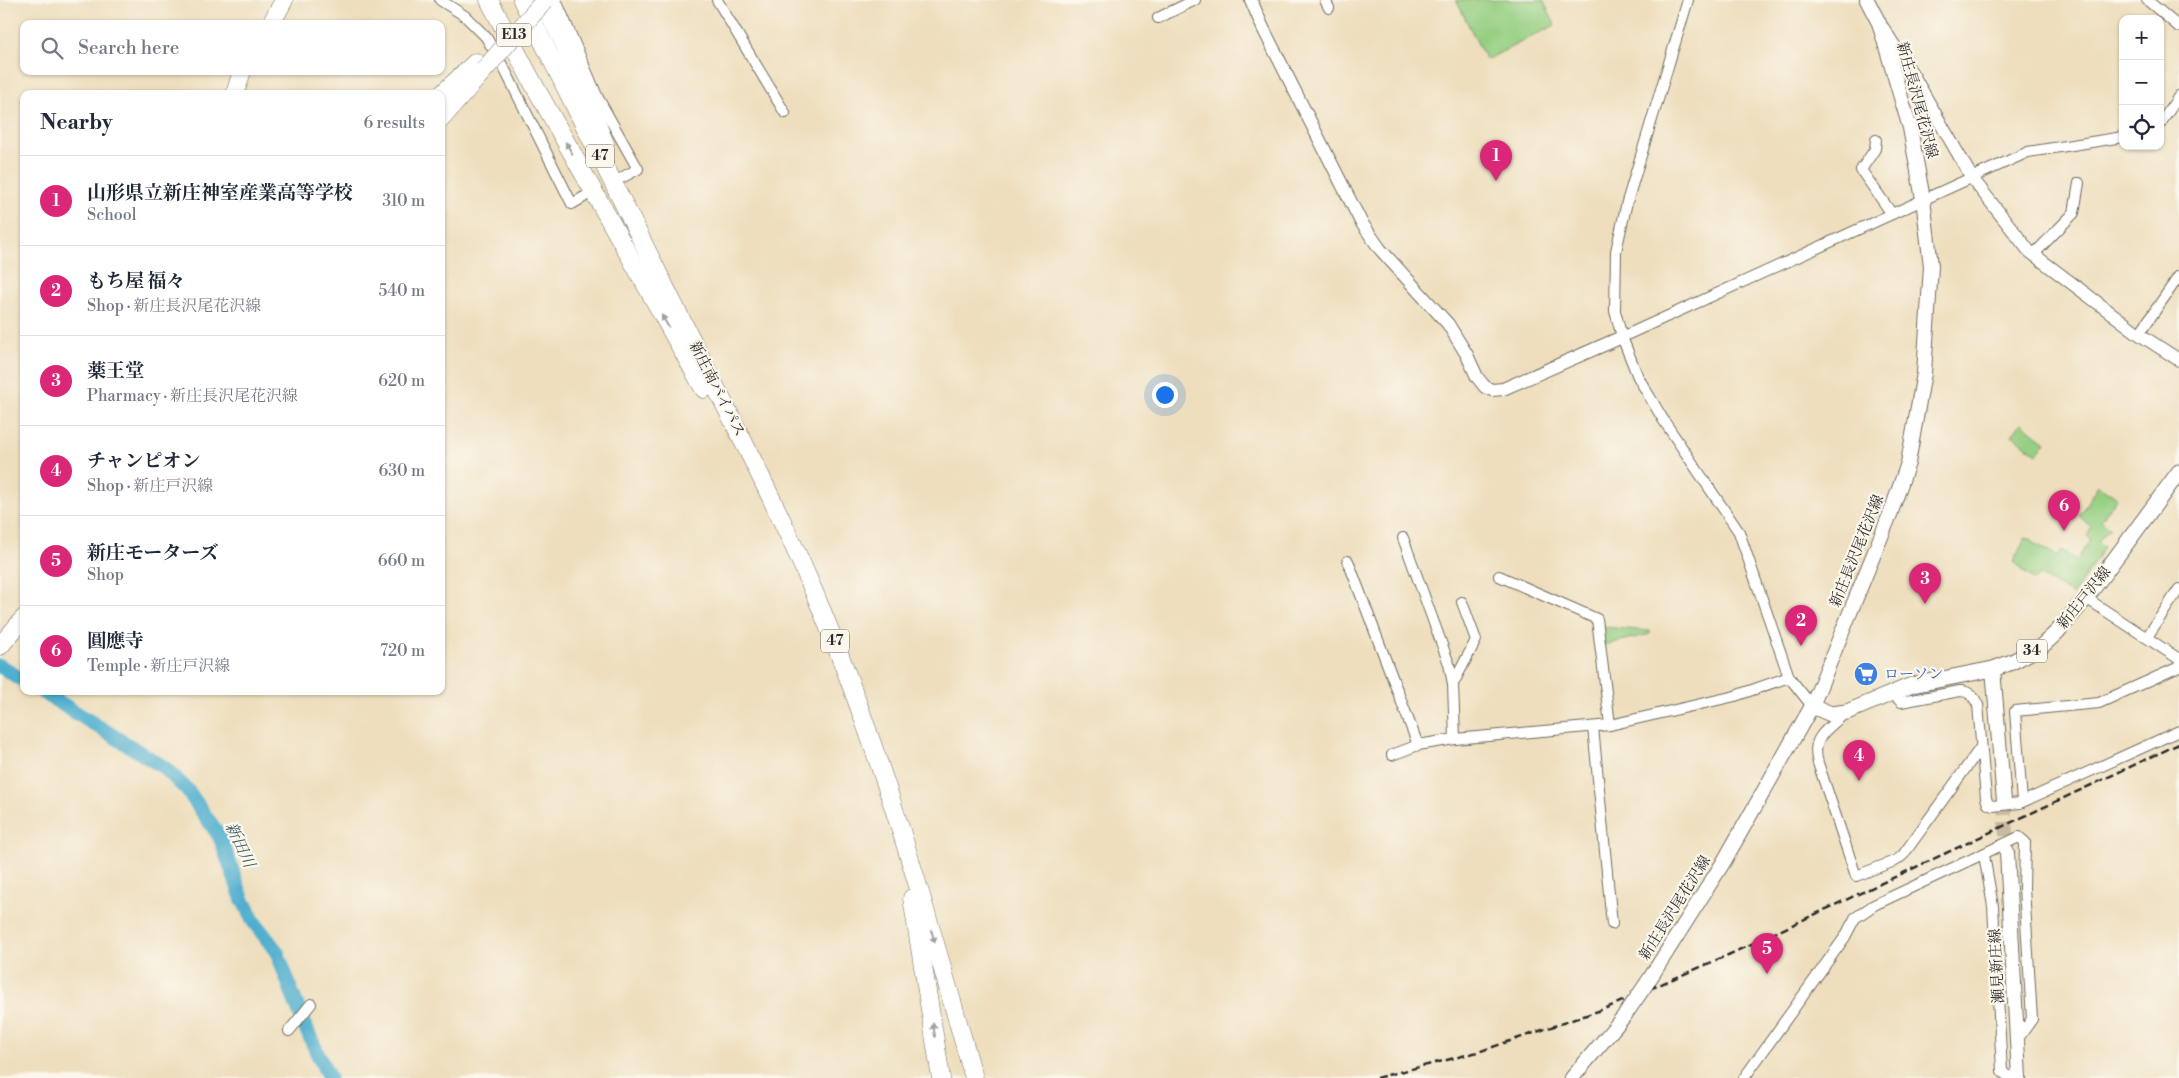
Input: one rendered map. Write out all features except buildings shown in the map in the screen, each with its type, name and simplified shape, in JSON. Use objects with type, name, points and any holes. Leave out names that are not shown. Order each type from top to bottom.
[{"type":"highway","points":[[264,20],[275,0]]},
{"type":"highway","points":[[273,20],[284,0]]},
{"type":"highway","points":[[489,0],[534,86],[770,499]]},
{"type":"highway","name":"47","points":[[522,0],[770,499],[829,639],[886,789],[922,898],[974,1078]]},
{"type":"highway","points":[[445,92],[480,66],[536,0]]},
{"type":"highway","points":[[544,0],[629,198],[714,369],[770,499]]},
{"type":"highway","name":"E13","points":[[445,114],[480,66],[544,0]]},
{"type":"highway","points":[[0,646],[20,629]]},
{"type":"highway","points":[[0,657],[20,629]]},
{"type":"highway","name":"47","points":[[886,789],[902,847],[912,899],[941,1078]]},
{"type":"main road","name":"新庄長沢尾花沢線","points":[[1572,1078],[1625,1015],[1647,983],[1742,831],[1812,706],[1891,512],[1908,463],[1924,373],[1931,266],[1924,199],[1910,128],[1879,23],[1867,0]]},
{"type":"main road","name":"新庄戸沢線","points":[[1812,706],[1832,714],[1847,712],[1892,693],[1930,680],[1993,669],[2012,662],[2042,646],[2057,632],[2086,598],[2179,472]]},
{"type":"main road","points":[[1993,669],[2004,801]]},
{"type":"main road","name":"瀬見新庄線","points":[[2007,852],[2018,1078]]},
{"type":"street","points":[[440,0],[465,16],[486,37],[572,204],[584,197]]},
{"type":"street","points":[[556,0],[598,98],[638,169],[622,177]]},
{"type":"street","points":[[717,0],[785,113]]},
{"type":"street","points":[[1158,18],[1195,0]]},
{"type":"street","points":[[1251,0],[1263,28],[1361,222],[1380,249],[1448,324],[1468,355],[1477,377],[1485,387],[1492,390],[1503,389],[1622,338],[2028,152],[2119,138]]},
{"type":"street","points":[[1688,0],[1627,202],[1616,251],[1615,312],[1622,338],[1638,377],[1664,421],[1739,532],[1789,677],[1812,706]]},
{"type":"street","points":[[2147,0],[2179,27]]},
{"type":"street","points":[[1879,23],[1916,80],[1972,178],[2010,230],[2034,254],[2139,334],[2177,355]]},
{"type":"street","points":[[2164,118],[2179,96]]},
{"type":"street","points":[[1876,140],[1875,150],[1861,170],[1892,214]]},
{"type":"street","points":[[2034,254],[2074,213],[2079,183]]},
{"type":"street","points":[[2139,334],[2179,276]]},
{"type":"street","points":[[1403,538],[1449,664],[1453,684],[1455,739]]},
{"type":"street","points":[[1348,561],[1418,745]]},
{"type":"street","points":[[1499,576],[1597,619],[1610,725]]},
{"type":"street","points":[[2147,637],[2179,589]]},
{"type":"street","points":[[2086,598],[2179,659]]},
{"type":"street","points":[[1453,684],[1476,640],[1462,602]]},
{"type":"street","points":[[2022,801],[2015,710],[2099,703],[2179,667]]},
{"type":"street","points":[[1392,755],[1418,745],[1455,739],[1610,725],[1735,696],[1789,677]]},
{"type":"street","points":[[1892,693],[1901,702],[1960,691],[1966,691],[1971,694],[1978,705],[1986,798],[1988,804],[1993,806],[2017,804],[2179,731]]},
{"type":"street","points":[[1847,712],[1817,740],[1814,746],[1818,764],[1856,876],[1897,860],[1903,855],[1981,747]]},
{"type":"street","points":[[1593,728],[1612,924]]},
{"type":"street","points":[[1744,1078],[1845,937],[1855,918],[1874,905],[2019,837],[2025,842],[2024,888],[2032,1020],[2017,1040]]},
{"type":"street","points":[[1984,855],[1994,914],[2002,1071],[2006,1075],[2018,1078]]},
{"type":"street","points":[[289,1031],[311,1004]]},
{"type":"green space","points":[[1456,0],[1543,0],[1555,25],[1486,60]]},
{"type":"green space","points":[[2021,423],[2046,442],[2037,454],[2012,435]]},
{"type":"green space","points":[[2098,485],[2117,498],[2101,520],[2110,528],[2098,541],[2104,547],[2073,595],[2039,575],[2034,580],[2013,562],[2026,537],[2057,556],[2061,550],[2077,560],[2091,539],[2087,536],[2091,527],[2079,516]]},
{"type":"green space","points":[[1603,627],[1650,631],[1650,634],[1604,645],[1601,631]]},
{"type":"waterway","name":"新田川","points":[[0,666],[20,678]]},
{"type":"waterway","name":"新田川","points":[[47,695],[165,768],[188,791],[220,837],[242,898],[254,922],[277,952],[303,1022],[329,1078]]},
{"type":"tunnel","points":[[2004,801],[2007,852]]},
{"type":"railway","points":[[1376,1078],[1478,1052],[1604,1009],[1728,955],[2179,744]]},
{"type":"place","name":"山形県立新庄神室産業高等学校","points":[[1496,181]]},
{"type":"place","name":"圓應寺","points":[[2064,531]]},
{"type":"place","name":"薬王堂","points":[[1925,604]]},
{"type":"place","name":"もち屋 福々","points":[[1801,646]]},
{"type":"place","name":"ローソン","points":[[1866,674]]},
{"type":"place","name":"チャンピオン","points":[[1859,781]]},
{"type":"place","name":"新庄モーターズ","points":[[1767,974]]}]
